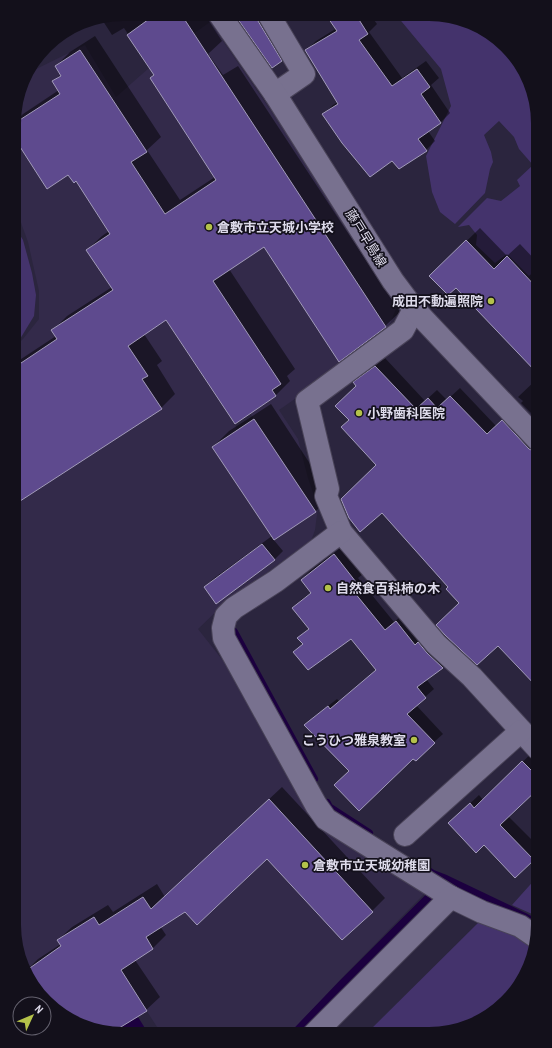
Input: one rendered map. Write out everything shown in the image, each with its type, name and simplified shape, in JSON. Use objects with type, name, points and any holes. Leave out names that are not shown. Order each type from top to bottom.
[{"type":"street","name":"藤戸早島線","points":[[224,21],[275,94],[393,281],[414,309],[531,425]]},
{"type":"street","points":[[273,21],[304,74],[275,94]]},
{"type":"street","points":[[414,309],[402,330],[307,401],[328,489],[326,496],[341,532],[436,644],[472,677],[531,742]]},
{"type":"street","points":[[341,532],[276,581],[234,608],[226,616],[223,628],[224,638],[316,806],[326,819],[450,897],[482,912],[520,926],[531,933]]},
{"type":"street","points":[[406,835],[521,731]]},
{"type":"street","points":[[321,1027],[450,897]]},
{"type":"shaded area","points":[[401,21],[449,23],[462,26],[486,38],[506,56],[514,66],[526,90],[530,110],[531,163],[519,149],[514,137],[499,121],[484,135],[491,152],[493,162],[485,193],[455,224],[440,212],[432,192],[426,156],[451,106],[441,69]]},
{"type":"shaded area","points":[[210,22],[324,188],[398,304],[385,336],[279,410],[298,439],[308,478],[318,507],[315,530],[311,541],[225,603],[198,629],[224,662],[262,723],[308,812],[426,892],[296,1027],[157,1027],[109,953],[73,1007],[67,1011],[56,1002],[57,950],[31,968],[26,958],[23,945],[21,932],[21,501],[161,409],[142,379],[148,376],[127,344],[161,324],[154,313],[159,310],[238,430],[212,447],[274,540],[316,512],[250,413],[276,396],[272,390],[281,384],[204,286],[264,247],[339,361],[387,330],[201,45],[150,78],[216,180],[165,214],[131,162],[147,152],[80,50],[55,66],[61,76],[53,81],[98,151],[43,105],[21,119],[26,90],[37,69],[85,45],[116,97],[166,53]],"holes":[[[245,556],[258,573],[216,604],[204,587]],[[269,800],[373,912],[342,940],[267,859],[197,925],[168,894]],[[143,897],[162,927],[106,921],[106,920]]]},
{"type":"shaded area","points":[[21,148],[47,189],[68,175],[74,183],[104,164],[150,296],[86,250],[113,290],[57,339],[21,363],[21,341],[39,319],[39,291],[28,242],[21,223]]},
{"type":"shaded area","points":[[531,167],[531,274],[529,276],[507,254],[495,263],[476,245],[477,235],[469,225],[458,227],[487,198],[501,201],[520,186],[517,180]]},
{"type":"shaded area","points":[[21,237],[32,273],[36,295],[34,316],[21,337]]},
{"type":"shaded area","points":[[531,884],[531,914],[512,905]]},
{"type":"shaded area","points":[[480,921],[530,940],[526,958],[517,976],[506,992],[486,1010],[462,1022],[442,1026],[373,1027]]},
{"type":"shaded area","points":[[138,1017],[144,1027],[123,1027],[121,1027]]},
{"type":"building","points":[[146,21],[186,21],[386,327],[339,362],[264,247],[213,281],[281,384],[272,390],[276,396],[235,424],[166,320],[128,346],[148,376],[142,379],[162,409],[21,500],[21,363],[57,339],[51,330],[113,290],[86,250],[110,234],[76,181],[74,183],[68,175],[47,189],[21,148],[21,119],[60,94],[52,81],[61,76],[55,66],[80,50],[147,152],[131,162],[165,214],[216,180],[150,78],[154,75],[127,35]]},
{"type":"building","points":[[239,21],[258,21],[282,61],[272,68]]},
{"type":"building","points":[[330,21],[360,21],[368,34],[359,40],[392,86],[417,69],[430,87],[421,94],[441,123],[418,139],[427,151],[399,169],[392,161],[370,177],[342,143],[322,114],[338,104],[305,50],[337,31]]},
{"type":"building","name":"成田不動遍照院","points":[[466,240],[494,269],[507,256],[531,282],[531,367],[456,288],[448,295],[429,276]]},
{"type":"building","points":[[375,366],[416,409],[428,398],[437,408],[450,396],[487,434],[502,420],[531,450],[531,681],[498,646],[477,665],[436,625],[459,603],[446,589],[448,587],[382,513],[360,532],[349,518],[341,499],[376,465],[341,427],[349,420],[335,406],[356,386],[353,382]]},
{"type":"building","points":[[254,419],[316,512],[274,540],[212,447]]},
{"type":"building","points":[[262,544],[275,560],[216,604],[204,587]]},
{"type":"building","points":[[334,554],[356,582],[350,587],[385,630],[396,621],[415,645],[418,642],[443,668],[417,687],[426,698],[407,714],[435,743],[416,761],[413,759],[359,811],[334,785],[349,771],[304,725],[328,706],[330,709],[376,670],[351,639],[308,670],[293,652],[303,644],[297,638],[309,629],[292,608],[311,593],[301,580]]},
{"type":"building","points":[[522,761],[531,770],[531,796],[500,825],[531,857],[531,863],[515,878],[484,845],[476,853],[448,823],[470,803],[474,808]]},
{"type":"building","points":[[269,799],[373,912],[342,940],[267,859],[197,925],[185,912],[146,937],[153,949],[121,970],[147,1011],[121,1027],[97,1024],[66,1010],[46,992],[38,982],[31,967],[61,946],[57,940],[94,917],[99,925],[143,897],[151,909]]},
{"type":"waterway","points":[[234,632],[314,779]]},
{"type":"waterway","points":[[327,803],[329,807],[369,833]]},
{"type":"waterway","points":[[430,872],[531,920]]},
{"type":"waterway","points":[[301,1027],[429,897]]},
{"type":"place","name":"倉敷市立天城小学校","points":[[209,227]]},
{"type":"place","name":"成田不動遍照院","points":[[491,301]]},
{"type":"place","name":"小野歯科医院","points":[[359,413]]},
{"type":"place","name":"自然食百科柿の木","points":[[328,588]]},
{"type":"place","name":"こうひつ雅泉教室","points":[[414,740]]},
{"type":"place","name":"倉敷市立天城幼稚園","points":[[305,865]]}]
